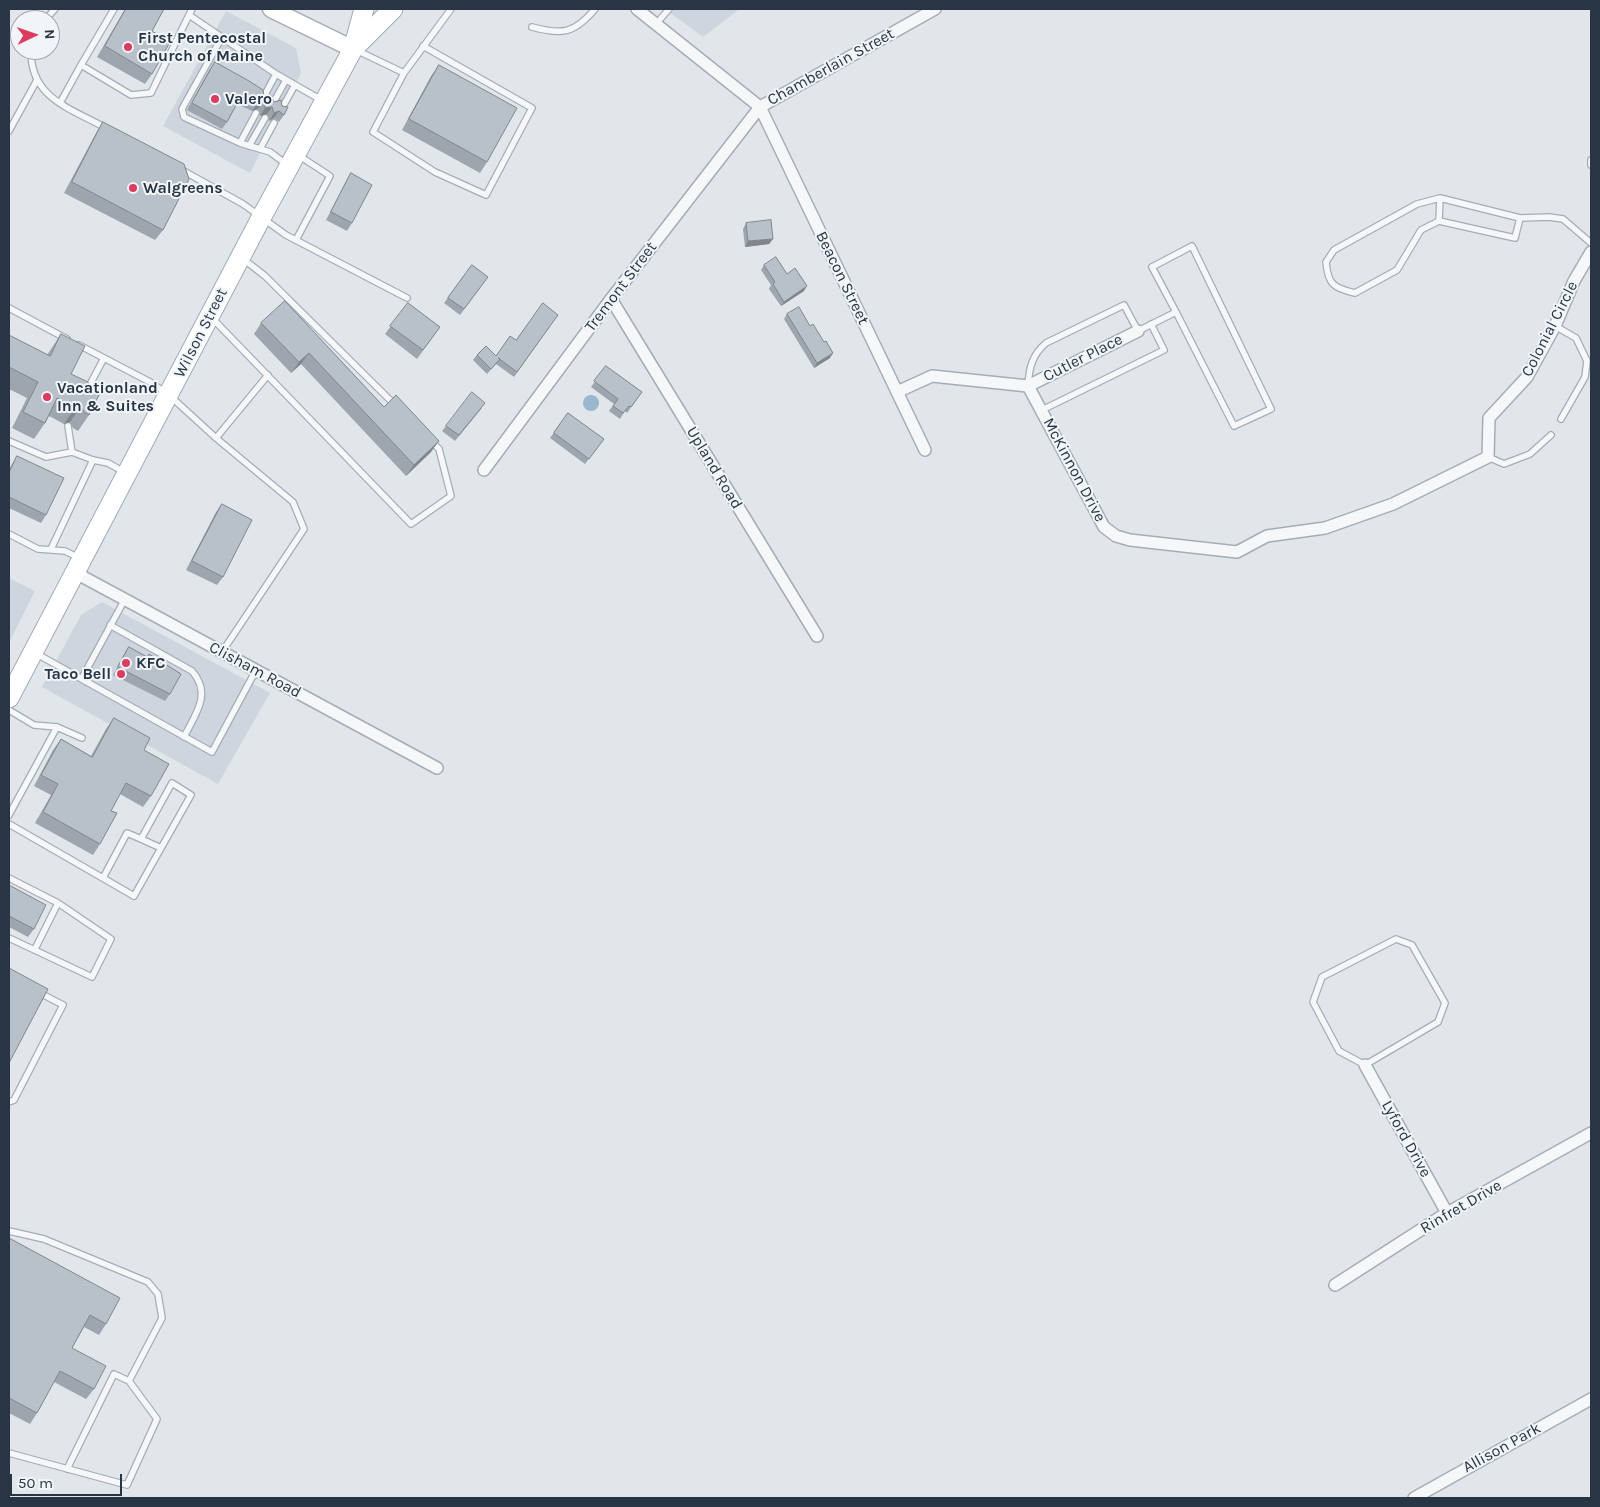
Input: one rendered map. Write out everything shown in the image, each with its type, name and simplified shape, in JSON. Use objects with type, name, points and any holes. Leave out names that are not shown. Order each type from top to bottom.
[{"type":"main road","points":[[271,9],[353,48]]},
{"type":"main road","name":"Wilson Street","points":[[9,698],[240,257],[353,48],[364,9]]},
{"type":"main road","name":"Wilson Street","points":[[353,48],[393,9]]},
{"type":"street","name":"Chamberlain Street","points":[[638,9],[760,107],[935,9]]},
{"type":"street","name":"Tremont Street","points":[[484,470],[611,299],[760,107]]},
{"type":"street","name":"Beacon Street","points":[[760,107],[925,450]]},
{"type":"street","name":"Colonial Circle","points":[[1488,457],[1489,418],[1527,377],[1555,326],[1574,281],[1591,252]]},
{"type":"street","name":"Upland Road","points":[[611,299],[817,636]]},
{"type":"street","name":"Cutler Place","points":[[1028,386],[1138,330]]},
{"type":"street","points":[[898,392],[932,376],[1028,386]]},
{"type":"street","name":"McKinnon Drive","points":[[1028,386],[1104,527],[1116,536],[1130,540],[1237,552],[1267,536],[1325,528],[1394,504],[1488,457]]},
{"type":"street","name":"Clisham Road","points":[[77,565],[125,599],[437,768]]},
{"type":"street","name":"Lyford Drive","points":[[1366,1065],[1447,1213]]},
{"type":"street","name":"Rinfret Drive","points":[[1335,1285],[1447,1213],[1591,1134]]},
{"type":"street","name":"Allison Park","points":[[1414,1498],[1591,1399]]},
{"type":"lane","points":[[60,103],[114,9]]},
{"type":"lane","points":[[423,46],[532,108],[486,195],[435,172],[373,132],[404,73],[423,46],[451,9]]},
{"type":"lane","points":[[532,27],[554,33],[567,31],[576,27],[595,9]]},
{"type":"lane","points":[[656,24],[669,9]]},
{"type":"lane","points":[[81,65],[131,95],[152,93],[191,12],[222,37],[276,74],[325,102]]},
{"type":"lane","points":[[222,37],[182,109],[184,117],[240,143],[270,152],[330,176],[296,240]]},
{"type":"lane","points":[[353,48],[404,73]]},
{"type":"lane","points":[[31,60],[31,67],[46,95],[112,132]]},
{"type":"lane","points":[[262,100],[276,74]]},
{"type":"lane","points":[[9,131],[38,80]]},
{"type":"lane","points":[[272,105],[286,80]]},
{"type":"lane","points":[[281,110],[295,86]]},
{"type":"lane","points":[[240,143],[256,113]]},
{"type":"lane","points":[[249,146],[265,118]]},
{"type":"lane","points":[[260,149],[274,123]]},
{"type":"lane","points":[[1591,160],[1591,165]]},
{"type":"lane","points":[[173,165],[243,204],[296,240],[407,298]]},
{"type":"lane","points":[[1520,218],[1515,238],[1438,221],[1421,230],[1397,270],[1355,293],[1339,289],[1328,278],[1326,262],[1334,250],[1417,204],[1440,198],[1520,218],[1549,217],[1563,219],[1591,243]]},
{"type":"lane","points":[[1438,221],[1440,198]]},
{"type":"lane","points":[[1192,246],[1271,409],[1234,426],[1176,312],[1152,267],[1192,246]]},
{"type":"lane","points":[[240,257],[265,276],[404,415]]},
{"type":"lane","points":[[1028,386],[1029,368],[1036,351],[1046,343],[1124,305],[1138,330],[1176,312]]},
{"type":"lane","points":[[9,308],[150,382],[169,395],[216,438],[293,502],[304,529],[222,652]]},
{"type":"lane","points":[[210,316],[412,524],[451,496],[439,449],[425,436]]},
{"type":"lane","points":[[1042,410],[1164,350],[1152,324]]},
{"type":"lane","points":[[1555,326],[1576,338],[1587,361],[1585,377],[1560,419]]},
{"type":"lane","points":[[81,400],[104,358]]},
{"type":"lane","points":[[216,438],[268,375]]},
{"type":"lane","points":[[68,426],[72,452]]},
{"type":"lane","points":[[1488,457],[1504,464],[1530,454],[1551,435]]},
{"type":"lane","points":[[9,441],[46,457],[72,452],[93,460],[108,463],[126,473]]},
{"type":"lane","points":[[51,549],[93,460]]},
{"type":"lane","points":[[9,534],[38,549],[65,551],[77,565]]},
{"type":"lane","points":[[82,678],[125,599]]},
{"type":"lane","points":[[110,625],[192,671],[201,681],[203,695],[184,737]]},
{"type":"lane","points":[[33,651],[212,752],[256,670]]},
{"type":"lane","points":[[9,710],[34,725],[57,727],[82,738]]},
{"type":"lane","points":[[9,815],[57,727]]},
{"type":"lane","points":[[9,824],[134,896],[191,795],[172,783],[141,839]]},
{"type":"lane","points":[[102,878],[127,833],[161,848]]},
{"type":"lane","points":[[9,878],[58,903],[110,939],[92,976],[9,938]]},
{"type":"lane","points":[[35,949],[58,903]]},
{"type":"lane","points":[[1396,940],[1412,945],[1445,1003],[1438,1022],[1366,1065],[1338,1051],[1313,1002],[1322,978],[1396,940]]},
{"type":"lane","points":[[9,1102],[14,1100],[63,1005],[32,989]]},
{"type":"lane","points":[[9,1231],[44,1239],[148,1282],[158,1294],[162,1318],[129,1381]]},
{"type":"lane","points":[[9,1453],[67,1469],[127,1485],[157,1419],[129,1381],[114,1374],[67,1469]]},
{"type":"shaded area","points":[[665,9],[740,9],[703,37]]},
{"type":"shaded area","points":[[226,11],[296,48],[301,73],[250,173],[163,126]]},
{"type":"shaded area","points":[[9,578],[35,591],[9,643]]},
{"type":"shaded area","points":[[102,602],[270,693],[218,784],[42,687],[81,615]]},
{"type":"water","points":[[591,395],[597,397],[599,403],[597,409],[591,411],[585,409],[583,403],[585,397]]},
{"type":"building","name":"First Pentecostal Church of Maine","points":[[126,9],[164,9],[152,31],[170,42],[152,74],[105,46]]},
{"type":"building","name":"Valero","points":[[215,62],[263,90],[264,97],[271,95],[274,102],[281,100],[282,106],[288,107],[284,115],[279,111],[274,113],[272,107],[265,108],[263,101],[257,104],[241,96],[227,122],[192,103]]},
{"type":"building","points":[[439,65],[517,108],[487,162],[409,119]]},
{"type":"building","points":[[103,122],[184,164],[189,179],[163,230],[72,182]]},
{"type":"building","points":[[351,173],[372,185],[352,223],[331,212]]},
{"type":"building","points":[[771,220],[773,239],[748,241],[746,223]]},
{"type":"building","points":[[776,257],[787,274],[795,268],[807,286],[784,302],[773,284],[775,282],[764,265]]},
{"type":"building","points":[[472,265],[488,277],[464,309],[448,298]]},
{"type":"building","points":[[285,301],[384,407],[396,395],[439,441],[414,465],[309,353],[299,362],[261,323]]},
{"type":"building","points":[[408,303],[440,327],[423,350],[390,326]]},
{"type":"building","points":[[543,303],[558,315],[517,372],[500,359],[491,369],[477,355],[486,346],[496,356],[510,336],[516,340]]},
{"type":"building","points":[[799,307],[810,326],[813,324],[833,353],[817,363],[787,314]]},
{"type":"building","points":[[61,334],[85,346],[71,374],[88,382],[90,388],[96,386],[102,389],[89,415],[84,412],[81,406],[75,408],[57,398],[45,423],[23,412],[38,382],[9,367],[9,335],[50,356]]},
{"type":"building","points":[[606,366],[642,392],[631,407],[629,406],[623,413],[613,406],[618,399],[594,381]]},
{"type":"building","points":[[472,392],[485,403],[459,435],[446,426]]},
{"type":"building","points":[[568,413],[604,439],[589,459],[554,433]]},
{"type":"building","points":[[17,456],[64,478],[46,515],[9,497],[9,473]]},
{"type":"building","points":[[222,504],[252,520],[223,577],[192,561]]},
{"type":"building","points":[[129,647],[147,657],[149,654],[181,674],[170,694],[118,667]]},
{"type":"building","points":[[114,718],[150,738],[144,750],[169,764],[151,796],[126,783],[111,811],[117,813],[100,844],[43,812],[58,784],[41,775],[61,739],[92,757]]},
{"type":"building","points":[[9,885],[46,905],[34,929],[9,916]]},
{"type":"building","points":[[9,968],[48,989],[9,1063]]},
{"type":"building","points":[[9,1238],[120,1298],[106,1324],[90,1315],[72,1348],[106,1366],[94,1389],[60,1371],[37,1413],[9,1398]]},
{"type":"place","name":"First Pentecostal Church of Maine","points":[[128,47]]},
{"type":"place","name":"Valero","points":[[215,99]]},
{"type":"place","name":"Walgreens","points":[[133,188]]},
{"type":"place","name":"Vacationland Inn & Suites","points":[[47,397]]},
{"type":"place","name":"KFC","points":[[126,663]]},
{"type":"place","name":"Taco Bell","points":[[121,674]]}]
